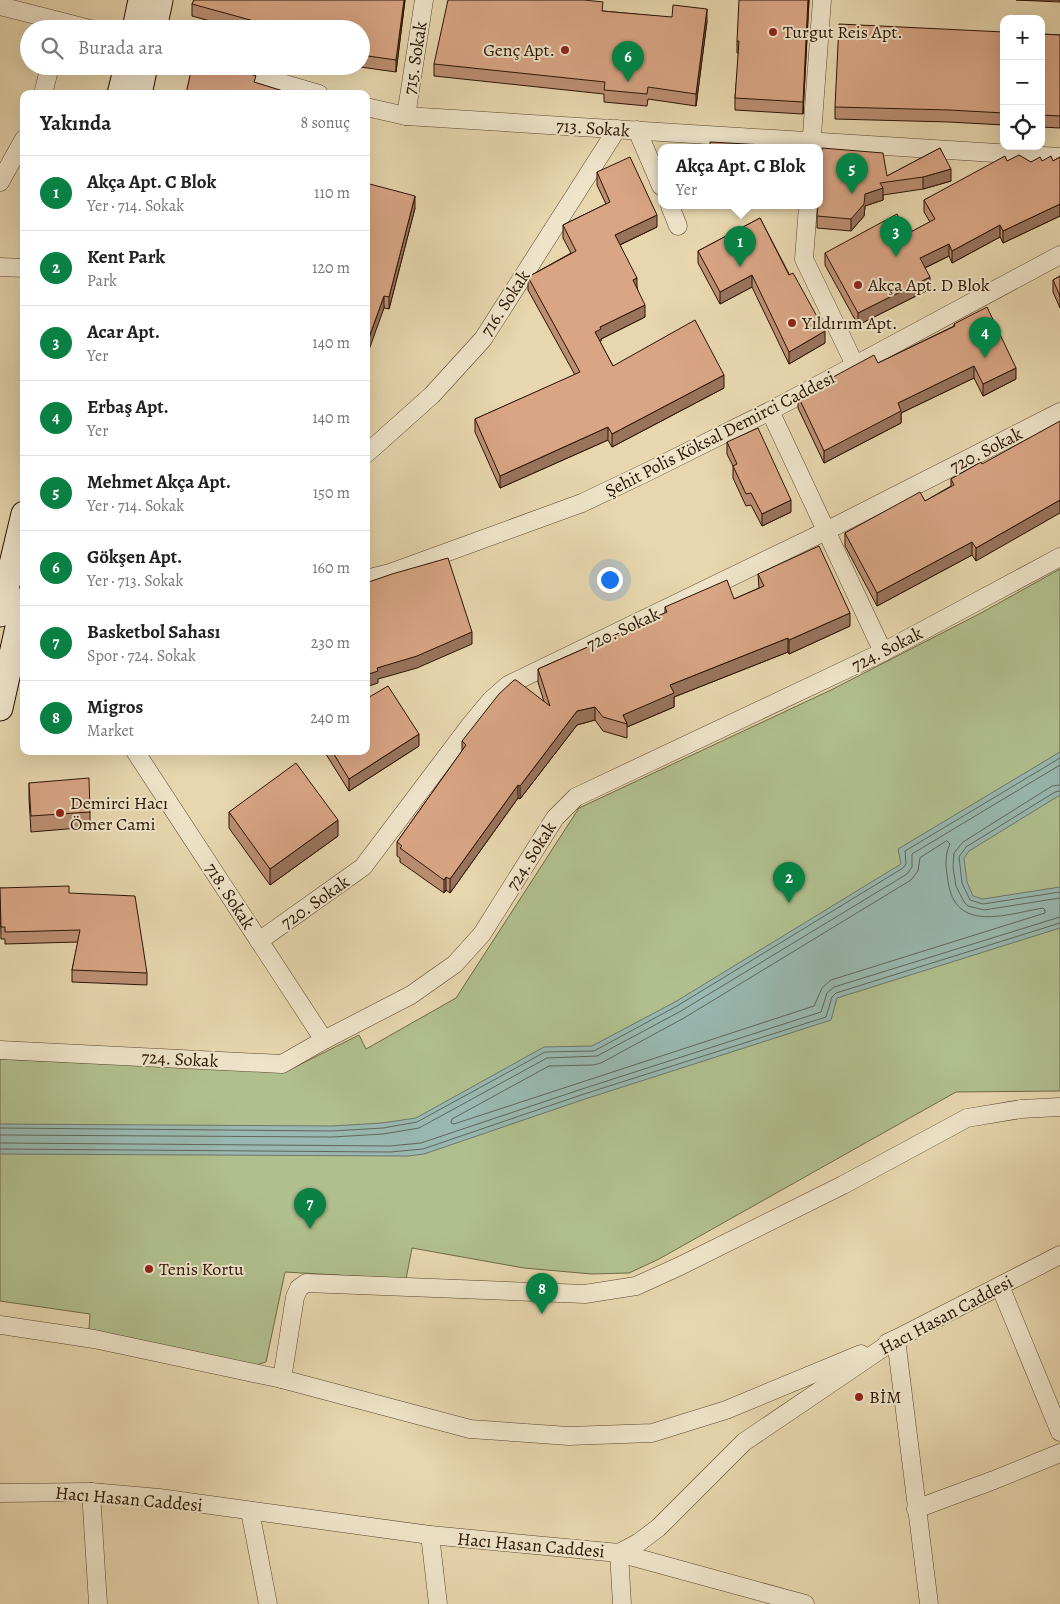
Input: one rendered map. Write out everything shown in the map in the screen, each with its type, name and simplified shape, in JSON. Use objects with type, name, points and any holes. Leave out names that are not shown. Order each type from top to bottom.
[{"type":"main road","points":[[137,20],[141,0]]},
{"type":"main road","points":[[156,20],[160,0]]},
{"type":"main road","points":[[121,90],[124,75]]},
{"type":"main road","points":[[140,90],[143,75]]},
{"type":"main road","points":[[0,614],[20,531]]},
{"type":"main road","points":[[0,708],[13,634],[20,612]]},
{"type":"street","name":"715. Sokak","points":[[406,116],[424,0]]},
{"type":"street","points":[[812,144],[822,0]]},
{"type":"street","points":[[0,6],[44,20]]},
{"type":"street","points":[[44,90],[48,75]]},
{"type":"street","points":[[253,75],[305,90]]},
{"type":"street","name":"713. Sokak","points":[[370,108],[406,116],[637,130],[800,144]]},
{"type":"street","name":"716. Sokak","points":[[370,450],[432,395],[483,339],[617,129]]},
{"type":"street","points":[[637,130],[658,179]]},
{"type":"street","points":[[0,182],[20,146]]},
{"type":"street","name":"713. Sokak","points":[[823,146],[1060,157]]},
{"type":"street","points":[[671,209],[678,226]]},
{"type":"street","points":[[808,209],[804,259],[855,365]]},
{"type":"street","name":"Şehit Polis Köksal Demirci Caddesi","points":[[370,577],[390,573],[582,503],[770,411],[1060,255]]},
{"type":"street","points":[[0,267],[20,268]]},
{"type":"street","points":[[770,411],[883,652]]},
{"type":"street","name":"720. Sokak","points":[[260,941],[363,867],[471,724],[491,700],[508,685],[826,531],[1060,412]]},
{"type":"street","name":"724. Sokak","points":[[0,1050],[282,1064],[411,995],[456,964],[482,934],[555,818],[576,797],[883,652],[1060,557]]},
{"type":"street","name":"718. Sokak","points":[[138,755],[324,1040]]},
{"type":"street","points":[[282,1379],[294,1297],[299,1288],[306,1283],[585,1294],[636,1286],[842,1185],[967,1118],[1021,1109],[1060,1107]]},
{"type":"street","name":"Hacı Hasan Caddesi","points":[[0,1493],[91,1492],[159,1498],[430,1535],[618,1553],[638,1543],[658,1528],[744,1442],[896,1339],[1060,1254]]},
{"type":"street","points":[[1000,1286],[1060,1432]]},
{"type":"street","points":[[0,1325],[94,1339],[282,1379],[470,1429],[569,1436],[652,1433],[726,1410],[896,1339],[929,1604]]},
{"type":"street","points":[[916,1509],[994,1480],[1060,1452]]},
{"type":"street","points":[[91,1492],[98,1604]]},
{"type":"street","points":[[250,1511],[268,1604]]},
{"type":"street","points":[[430,1535],[438,1604]]},
{"type":"street","points":[[622,1604],[618,1553],[804,1604]]},
{"type":"green space","points":[[1060,569],[1060,1091],[956,1092],[659,1259],[629,1273],[592,1274],[524,1268],[412,1248],[406,1279],[285,1272],[266,1362],[253,1366],[89,1330],[90,1314],[0,1301],[0,1059],[285,1072],[359,1035],[366,1049],[456,998],[579,808],[831,690],[981,613]]},
{"type":"water","points":[[1060,752],[1060,795],[969,851],[964,858],[967,882],[973,896],[983,899],[1060,887],[1060,928],[837,998],[831,1020],[582,1100],[424,1154],[408,1156],[0,1154],[0,1124],[332,1126],[382,1123],[416,1118],[544,1047],[592,1046],[675,1002],[901,864],[898,849]]},
{"type":"building","points":[[194,0],[404,0],[396,60],[370,56],[370,20],[250,20],[192,4]]},
{"type":"building","points":[[448,0],[584,0],[603,2],[602,11],[672,17],[673,5],[707,9],[696,94],[648,87],[647,94],[604,90],[605,82],[434,64]]},
{"type":"building","points":[[739,0],[808,0],[803,102],[735,98],[739,41],[737,41]]},
{"type":"building","points":[[839,24],[1000,32],[1000,113],[835,107]]},
{"type":"building","points":[[1045,34],[1060,35],[1060,116],[1045,115]]},
{"type":"building","points":[[190,75],[253,75],[256,76],[254,82],[280,90],[187,90]]},
{"type":"building","points":[[710,142],[746,144],[710,144]]},
{"type":"building","points":[[823,148],[883,153],[887,176],[940,148],[951,169],[923,177],[880,183],[883,188],[865,194],[864,204],[851,219],[817,216],[818,209],[823,209]]},
{"type":"building","points":[[1019,155],[1031,162],[1040,157],[1042,161],[1051,156],[1053,161],[1060,157],[1060,204],[1003,231],[1000,225],[952,251],[949,244],[920,258],[930,277],[858,313],[825,253],[897,214],[907,234],[935,219],[924,200],[1005,156],[1007,161]]},
{"type":"building","points":[[630,157],[657,215],[615,235],[637,278],[633,280],[645,305],[600,327],[601,329],[595,332],[613,366],[695,320],[724,375],[612,434],[608,427],[500,476],[475,419],[580,372],[528,277],[576,251],[563,225],[610,202],[597,172]]},
{"type":"building","points":[[370,184],[415,196],[389,297],[384,296],[370,335]]},
{"type":"building","points":[[760,218],[789,275],[793,273],[825,331],[789,352],[752,275],[720,292],[698,251]]},
{"type":"building","points":[[1060,276],[1060,296],[1053,280]]},
{"type":"building","points":[[987,307],[1016,368],[983,384],[974,366],[898,403],[901,411],[824,451],[798,396],[874,355],[878,363],[955,326],[954,324]]},
{"type":"building","points":[[1060,421],[1060,500],[976,548],[972,542],[877,593],[845,533],[920,492],[925,501],[954,485],[951,479]]},
{"type":"building","points":[[758,428],[791,500],[762,514],[751,493],[746,494],[733,466],[737,464],[727,442]]},
{"type":"building","points":[[819,546],[850,613],[789,640],[788,638],[670,685],[674,693],[623,715],[627,724],[603,717],[595,707],[577,711],[520,786],[518,785],[450,879],[446,877],[444,880],[400,848],[402,846],[397,842],[466,745],[462,741],[499,694],[514,680],[550,706],[538,669],[667,612],[665,607],[727,580],[734,599],[764,586],[758,574]]},
{"type":"building","points":[[448,558],[472,632],[417,656],[377,668],[378,671],[370,674],[370,582]]},
{"type":"building","points":[[388,686],[419,734],[349,779],[334,755],[370,755],[370,697]]},
{"type":"building","points":[[296,763],[338,820],[270,869],[229,812]]},
{"type":"building","points":[[89,778],[90,812],[31,816],[29,783]]},
{"type":"building","points":[[69,886],[69,893],[135,896],[147,973],[72,970],[80,930],[5,932],[5,927],[1,927],[0,888]]},
{"type":"place","name":"Turgut Reis Apt.","points":[[773,32]]},
{"type":"place","name":"Genç Apt.","points":[[565,50]]},
{"type":"place","name":"Gökşen Apt.","points":[[628,82]]},
{"type":"place","name":"Mehmet Akça Apt.","points":[[852,194]]},
{"type":"place","name":"Acar Apt.","points":[[896,257]]},
{"type":"place","name":"Akça Apt. C Blok","points":[[740,267]]},
{"type":"place","name":"Akça Apt. D Blok","points":[[858,285]]},
{"type":"place","name":"Yıldırım Apt.","points":[[792,323]]},
{"type":"place","name":"Erbaş Apt.","points":[[985,358]]},
{"type":"place","name":"Demirci Hacı Ömer Cami","points":[[60,813]]},
{"type":"place","name":"Kent Park","points":[[789,903]]},
{"type":"place","name":"Basketbol Sahası","points":[[310,1229]]},
{"type":"place","name":"Tenis Kortu","points":[[149,1269]]},
{"type":"place","name":"Migros","points":[[542,1314]]},
{"type":"place","name":"BİM","points":[[859,1397]]}]
